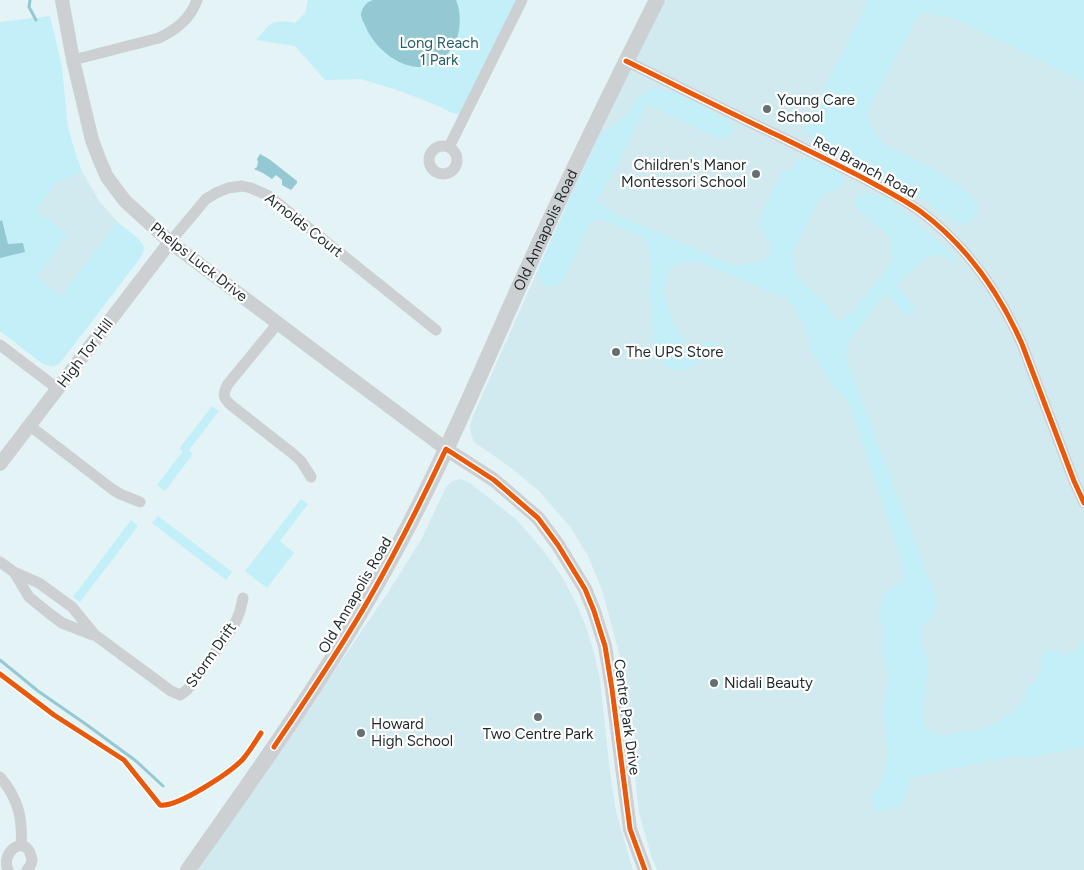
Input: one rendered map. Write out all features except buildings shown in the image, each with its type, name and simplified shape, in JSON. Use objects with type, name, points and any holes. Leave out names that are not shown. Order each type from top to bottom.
[{"type":"main road","name":"Old Annapolis Road","points":[[188,870],[274,747],[350,631],[389,564],[446,449],[552,214],[657,0]]},
{"type":"street","name":"Phelps Luck Drive","points":[[62,0],[73,60],[92,140],[107,177],[125,202],[170,242],[446,449]]},
{"type":"street","points":[[73,60],[159,38],[182,24],[190,15],[197,0]]},
{"type":"street","points":[[449,147],[522,0]]},
{"type":"street","name":"Red Branch Road","points":[[626,61],[900,198],[920,211],[961,247],[984,276],[1013,324],[1084,503]]},
{"type":"street","name":"Arnolds Court","points":[[170,242],[206,199],[216,192],[242,186],[252,188],[269,196],[436,330]]},
{"type":"street","name":"High Tor Hill","points":[[0,464],[170,242]]},
{"type":"street","points":[[278,323],[228,384],[224,390],[224,396],[226,401],[301,461],[311,477]]},
{"type":"street","points":[[0,345],[58,389]]},
{"type":"street","points":[[30,426],[112,489],[140,502]]},
{"type":"street","name":"Centre Park Drive","points":[[446,449],[494,480],[538,518],[562,551],[585,589],[605,646],[612,685],[630,829],[644,870]]},
{"type":"street","name":"Storm Drift","points":[[0,562],[14,572],[38,583],[72,606],[95,635],[171,692],[180,695],[187,690],[230,633],[238,616],[243,598]]},
{"type":"street","name":"Storm Drift","points":[[14,572],[29,597],[50,614],[62,623],[95,635]]},
{"type":"street","points":[[0,777],[14,798],[20,816],[22,829],[21,846]]},
{"type":"street","points":[[8,870],[4,857],[6,852],[15,846],[21,846],[30,852],[32,862],[27,870]]},
{"type":"shaded area","points":[[373,0],[456,0],[460,24],[455,43],[442,59],[431,65],[419,67],[407,65],[396,60],[385,53],[376,43],[368,32],[362,18],[361,14],[364,7]]},
{"type":"shaded area","points":[[666,0],[1084,0],[1084,870],[657,870],[639,813],[622,663],[602,590],[588,556],[571,528],[539,491],[510,467],[474,442],[470,426],[572,193]]},
{"type":"shaded area","points":[[260,154],[297,181],[291,190],[282,185],[282,180],[276,175],[272,179],[254,169],[257,167],[257,159]]},
{"type":"shaded area","points":[[82,171],[99,201],[118,222],[61,296],[36,277],[36,210],[57,182]]},
{"type":"shaded area","points":[[2,220],[8,244],[23,243],[25,252],[0,258],[0,221]]},
{"type":"shaded area","points":[[461,479],[470,483],[517,520],[542,549],[561,575],[585,624],[600,680],[616,812],[633,870],[198,870],[387,594],[421,540],[446,487],[452,481]]},
{"type":"green space","name":"Long Reach 1 Park","points":[[308,0],[522,0],[464,116],[452,113],[397,90],[361,79],[325,80],[295,46],[256,40],[269,26],[276,22],[295,23],[305,13]]},
{"type":"green space","points":[[869,0],[1084,0],[1084,82],[956,19],[925,13],[918,15],[869,109],[868,116],[873,130],[884,144],[936,170],[966,191],[976,201],[978,212],[970,223],[958,223],[904,187],[810,138],[810,134],[803,131]]},
{"type":"green space","points":[[50,16],[62,67],[68,128],[82,171],[57,182],[36,210],[68,235],[36,277],[61,296],[118,222],[142,242],[144,248],[141,257],[60,363],[47,366],[0,331],[0,22]]},
{"type":"green space","points":[[653,88],[675,92],[730,121],[735,133],[720,139],[647,104],[618,164],[597,201],[622,217],[737,266],[757,262],[769,258],[771,245],[764,233],[766,231],[758,228],[764,214],[762,213],[783,170],[789,173],[797,160],[809,157],[843,176],[843,184],[838,189],[819,199],[792,254],[795,273],[828,305],[833,317],[840,320],[851,313],[893,262],[891,238],[855,206],[856,196],[869,193],[886,197],[957,260],[953,262],[938,254],[928,256],[896,284],[914,307],[913,312],[909,315],[904,314],[888,295],[881,298],[849,342],[846,358],[937,601],[933,616],[921,627],[921,643],[928,658],[926,690],[922,709],[924,724],[931,732],[943,735],[963,732],[972,733],[1003,719],[1019,706],[1025,696],[1026,688],[1039,676],[1041,668],[1040,658],[1045,651],[1058,651],[1066,655],[1070,654],[1077,649],[1084,638],[1084,747],[1027,758],[1018,755],[910,777],[906,796],[899,807],[874,811],[872,798],[882,780],[888,757],[883,707],[889,670],[881,652],[884,627],[879,619],[880,606],[884,595],[904,580],[900,556],[852,412],[844,396],[834,388],[810,349],[808,334],[802,320],[788,298],[767,291],[701,262],[682,262],[673,266],[667,274],[663,292],[672,320],[685,345],[693,346],[712,341],[718,345],[689,369],[674,369],[664,367],[653,343],[650,290],[652,273],[649,249],[644,238],[601,219],[589,223],[564,279],[555,286],[544,286],[538,270],[600,134],[613,127],[629,112],[640,96]]},
{"type":"green space","points":[[212,406],[219,411],[189,450],[193,454],[165,491],[157,485],[183,451],[179,449]]},
{"type":"green space","points":[[301,499],[308,504],[280,541],[294,553],[267,588],[245,571]]},
{"type":"green space","points":[[158,516],[232,572],[226,580],[152,523]]},
{"type":"green space","points":[[131,520],[138,526],[80,602],[73,597]]},
{"type":"waterway","points":[[30,0],[29,7],[36,20]]},
{"type":"waterway","points":[[0,660],[38,691],[136,761],[163,786]]},
{"type":"cycle path","points":[[626,61],[867,180],[901,199],[937,224],[980,271],[1003,306],[1022,344],[1084,503]]},
{"type":"cycle path","points":[[274,747],[335,655],[369,599],[409,525],[446,449],[494,480],[538,518],[558,545],[585,589],[605,646],[630,829],[645,870]]},
{"type":"cycle path","points":[[0,674],[54,715],[124,760],[160,805],[178,801],[191,795],[237,765],[261,733]]},
{"type":"place","name":"Young Care School","points":[[767,109]]},
{"type":"place","name":"Children's Manor Montessori School","points":[[756,174]]},
{"type":"place","name":"The UPS Store","points":[[616,352]]},
{"type":"place","name":"Nidali Beauty","points":[[714,683]]},
{"type":"place","name":"Two Centre Park","points":[[538,717]]},
{"type":"place","name":"Howard High School","points":[[361,733]]}]
